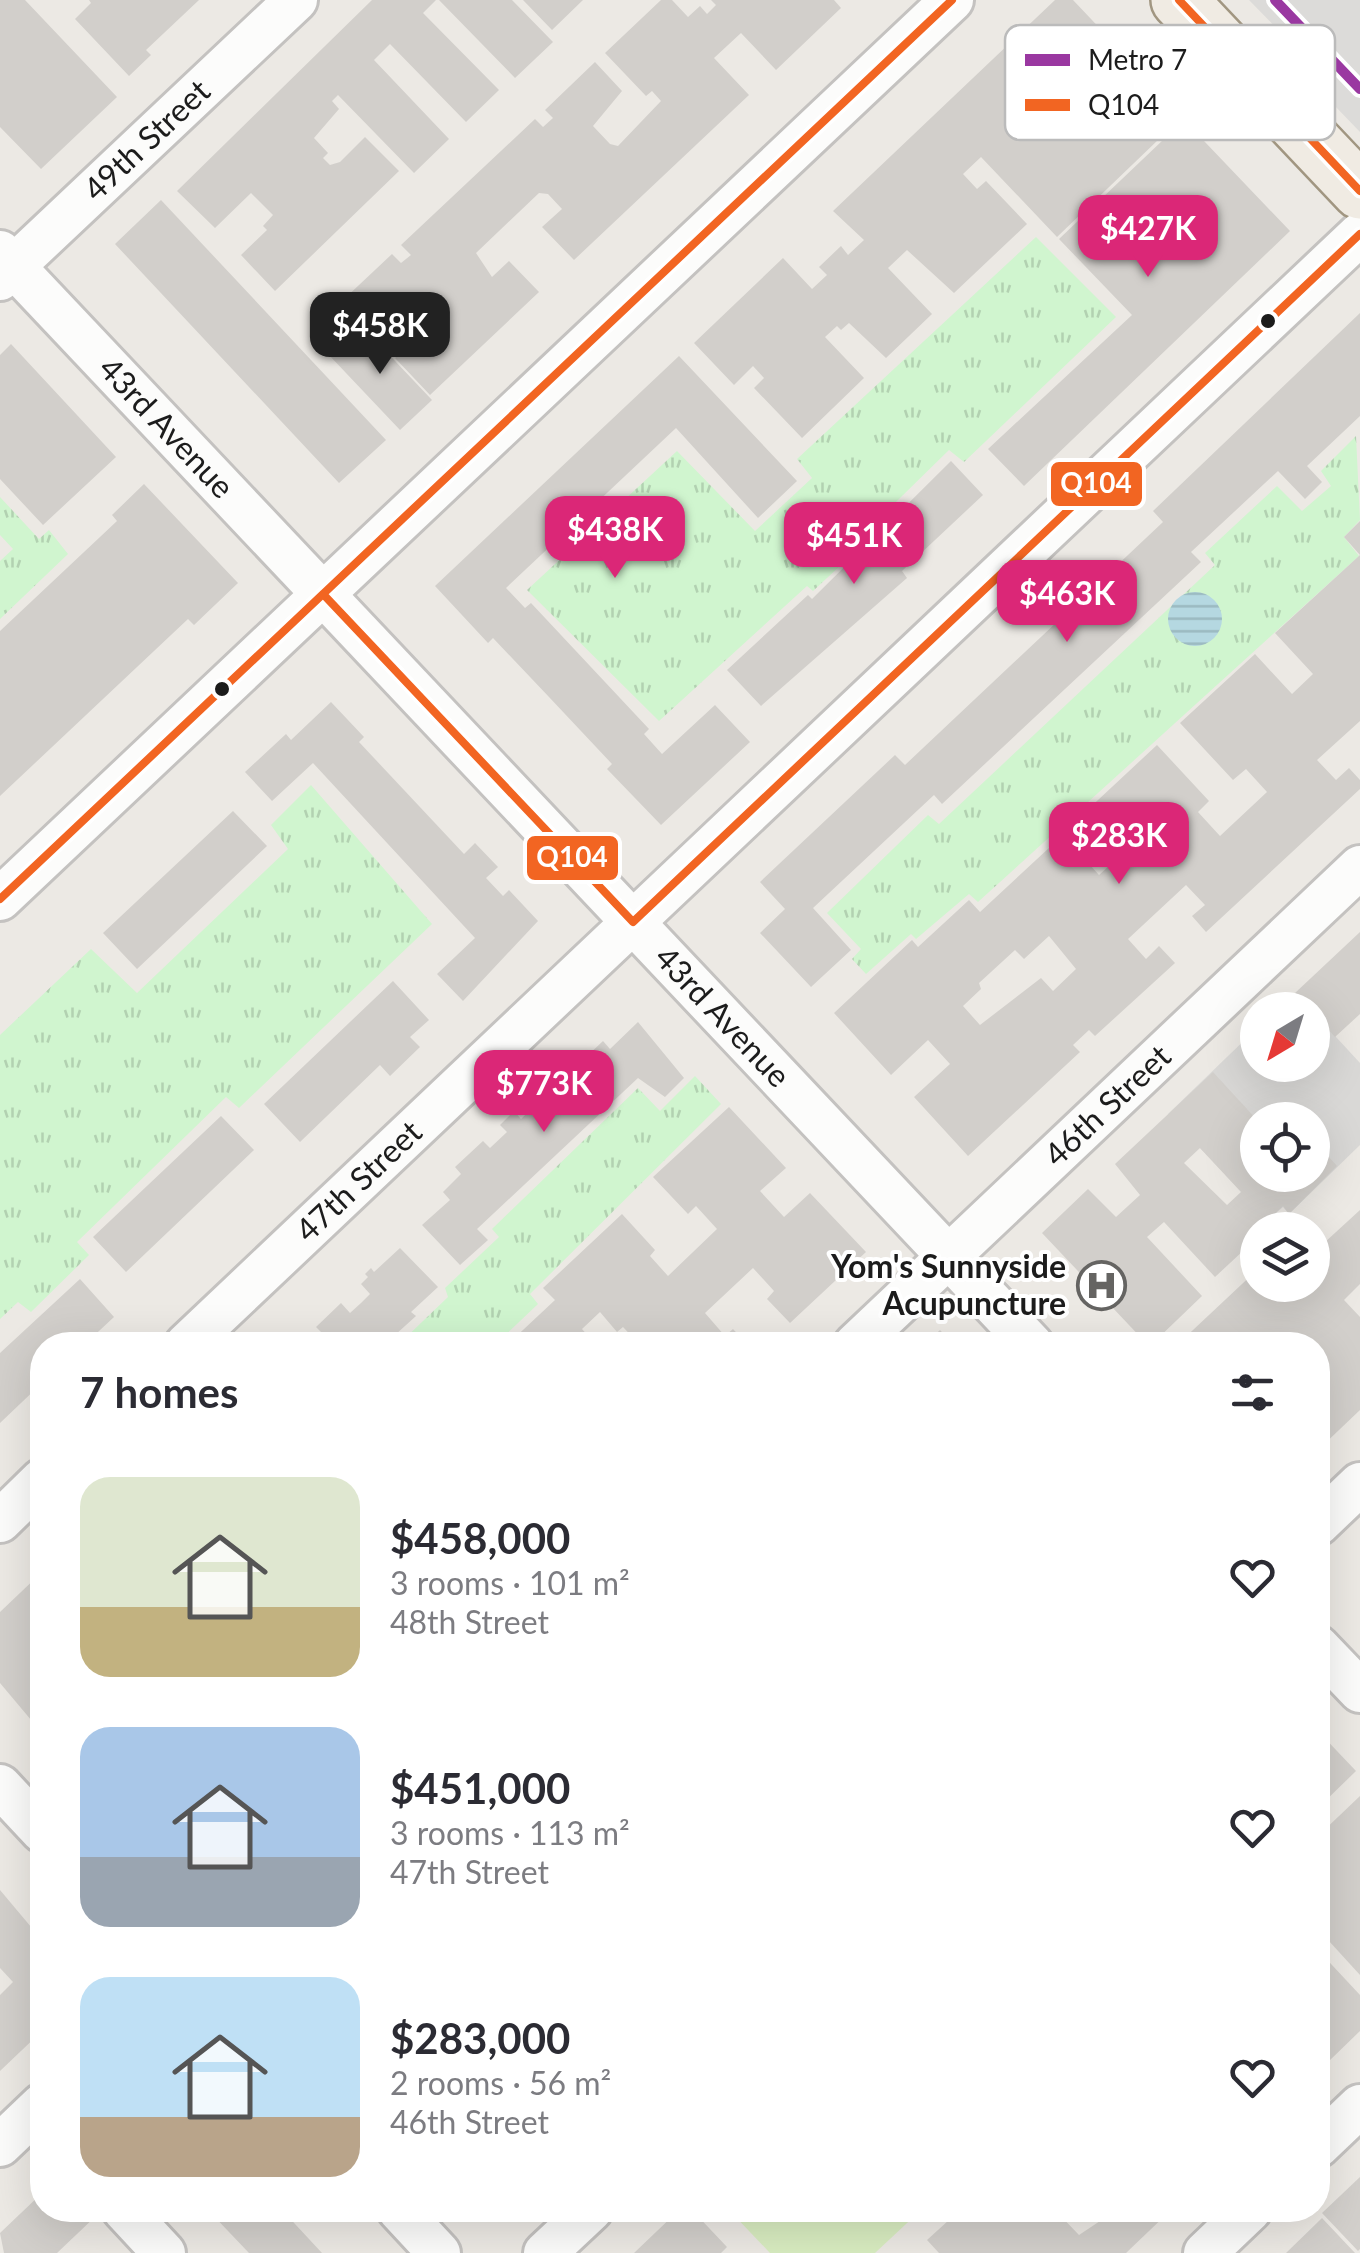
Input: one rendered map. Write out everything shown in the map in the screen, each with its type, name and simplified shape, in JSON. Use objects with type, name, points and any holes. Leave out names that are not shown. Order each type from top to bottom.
[{"type":"main road","points":[[1179,0],[1203,25]]},
{"type":"main road","points":[[1312,140],[1360,191]]},
{"type":"street","name":"49th Street","points":[[4,266],[296,0]]},
{"type":"street","points":[[0,899],[952,0]]},
{"type":"street","name":"47th Street","points":[[200,1332],[1360,234]]},
{"type":"street","name":"43rd Avenue","points":[[4,266],[323,594],[1020,1332]]},
{"type":"street","name":"46th Street","points":[[869,1332],[1360,867]]},
{"type":"street","points":[[1330,1513],[1360,1484]]},
{"type":"street","points":[[0,1520],[30,1491]]},
{"type":"street","points":[[1330,1659],[1360,1691]]},
{"type":"street","points":[[1330,2135],[1360,2106]]},
{"type":"street","points":[[0,2145],[30,2122]]},
{"type":"street","points":[[135,2222],[164,2253]]},
{"type":"street","points":[[409,2222],[439,2253]]},
{"type":"street","points":[[545,2253],[578,2222]]},
{"type":"street","points":[[1204,2253],[1237,2222]]},
{"type":"shaded area","points":[[1330,1030],[1360,1063],[1360,1145],[1330,1174],[1330,1102],[1240,1102],[1240,1190],[1168,1114],[1240,1044],[1240,1082],[1330,1082]]},
{"type":"shaded area","points":[[1242,1192],[1312,1192],[1291,1212],[1283,1207],[1277,1212],[1260,1212]]},
{"type":"green space","points":[[1036,237],[1116,317],[964,462],[949,450],[850,547],[855,552],[813,591],[807,586],[659,721],[527,590],[677,451],[755,531],[812,478],[797,459]]},
{"type":"green space","points":[[1356,436],[1360,520],[1344,537],[1359,556],[978,902],[969,894],[916,939],[911,934],[866,974],[852,959],[861,949],[827,913],[928,815],[939,824],[1215,565],[1205,553],[1277,486],[1302,511],[1331,486],[1321,471]]},
{"type":"green space","points":[[0,497],[39,539],[49,530],[68,554],[0,619],[0,561],[13,549],[0,535]]},
{"type":"green space","points":[[311,785],[432,924],[239,1108],[226,1097],[77,1242],[89,1255],[31,1312],[18,1302],[0,1319],[0,1035],[91,949],[137,993],[288,849],[271,825]]},
{"type":"green space","points":[[695,1076],[721,1104],[530,1294],[538,1304],[509,1332],[412,1332],[448,1297],[445,1288],[499,1237],[492,1229],[638,1088],[660,1111]]},
{"type":"green space","points":[[740,2222],[908,2222],[875,2253],[770,2253]]},
{"type":"water","points":[[1195,592],[1214,600],[1222,619],[1214,638],[1195,646],[1176,638],[1168,619],[1176,600]]},
{"type":"pier","points":[[1249,0],[1360,0],[1360,132],[1335,106],[1335,25],[1273,25]]},
{"type":"building","points":[[0,0],[25,0],[117,97],[41,169],[0,127]]},
{"type":"building","points":[[89,0],[199,0],[146,50],[151,55],[129,76],[75,19],[91,3]]},
{"type":"building","points":[[372,0],[436,0],[423,13],[499,90],[466,122],[390,44],[374,60],[449,139],[414,173],[338,95],[332,101],[339,109],[314,138],[328,153],[323,158],[330,165],[340,162],[365,137],[399,171],[275,291],[241,255],[267,230],[263,226],[273,215],[251,193],[215,228],[177,191]]},
{"type":"building","points":[[439,0],[512,0],[553,42],[515,78]]},
{"type":"building","points":[[523,0],[583,0],[552,30]]},
{"type":"building","points":[[661,0],[672,0],[688,17],[700,6],[707,14],[716,5],[711,0],[834,0],[841,8],[776,70],[741,33],[714,58],[749,95],[574,260],[542,227],[562,209],[548,194],[539,193],[476,253],[492,277],[509,261],[539,292],[430,395],[395,358],[424,330],[422,321],[402,300],[370,331],[342,301],[392,254],[401,263],[411,255],[401,245],[535,119],[543,127],[553,118],[545,110],[595,62],[622,91],[593,126],[610,144],[618,146],[661,101],[652,91],[646,96],[605,53]]},
{"type":"building","points":[[1055,0],[1073,0],[1097,25],[1029,25]]},
{"type":"building","points":[[1005,48],[1005,140],[1158,140],[1057,237],[981,157],[963,174],[977,189],[986,181],[1027,224],[954,293],[907,250],[888,268],[932,314],[886,358],[849,323],[841,330],[837,326],[825,337],[864,378],[802,438],[754,388],[764,378],[753,366],[734,385],[694,343],[783,258],[812,289],[827,275],[819,267],[841,246],[848,255],[864,240],[833,211]]},
{"type":"building","points":[[1163,140],[1203,140],[1290,231],[1024,486],[988,449],[1132,315],[1059,239]]},
{"type":"building","points":[[161,200],[386,440],[339,483],[115,244]]},
{"type":"building","points":[[1360,313],[1360,416],[1307,466],[1322,482],[1305,499],[1278,471],[1191,552],[1201,562],[942,804],[934,795],[813,908],[851,950],[811,987],[760,933],[785,909],[760,882],[895,755],[905,765],[1163,522],[1153,511]]},
{"type":"building","points":[[360,324],[432,400],[400,430],[328,354]]},
{"type":"building","points":[[11,344],[116,457],[43,525],[0,479],[0,355]]},
{"type":"building","points":[[679,356],[797,481],[758,518],[676,428],[506,588],[525,608],[531,603],[649,729],[644,734],[662,754],[715,705],[750,742],[661,825],[607,769],[612,764],[549,697],[493,638],[488,643],[435,586]]},
{"type":"building","points":[[951,461],[983,495],[902,571],[907,578],[761,706],[727,670],[808,595],[812,599]]},
{"type":"building","points":[[144,484],[238,583],[194,625],[188,619],[0,796],[0,631],[117,521],[112,515]]},
{"type":"building","points":[[1360,521],[1360,555],[1344,537]]},
{"type":"building","points":[[1360,555],[1360,721],[1317,760],[1336,780],[1349,768],[1360,780],[1360,789],[1206,932],[1192,916],[1205,905],[1186,885],[1128,939],[1146,959],[1159,946],[1175,963],[1095,1036],[1089,1030],[1073,1045],[1080,1052],[968,1156],[914,1097],[950,1064],[928,1040],[891,1075],[834,1013],[912,940],[918,947],[969,900],[980,912],[1063,835],[1099,875],[1121,855],[1083,814],[1157,745],[1209,801],[1198,812],[1220,836],[1267,792],[1246,769],[1233,780],[1180,723],[1255,654],[1292,694],[1313,674],[1275,633]],"holes":[[[1049,936],[1076,969],[1053,991],[1041,978],[980,1025],[963,1006],[981,989],[979,983],[1015,950],[1024,959]]]},
{"type":"building","points":[[331,702],[364,737],[359,742],[464,854],[475,843],[498,867],[486,878],[503,896],[509,890],[538,921],[463,1001],[437,974],[475,938],[313,763],[272,801],[245,772],[286,734],[291,740]]},
{"type":"building","points":[[233,811],[267,846],[137,969],[103,933]]},
{"type":"building","points":[[1360,932],[1360,1014],[1335,1037],[1330,1032],[1330,992],[1296,992]]},
{"type":"building","points":[[393,981],[429,1020],[410,1037],[420,1047],[390,1076],[380,1065],[300,1142],[264,1104]]},
{"type":"building","points":[[638,1022],[684,1078],[665,1097],[638,1078],[477,1229],[488,1240],[460,1265],[422,1225],[450,1200],[443,1192],[461,1174],[455,1167],[483,1141],[490,1148],[507,1132],[500,1125],[514,1111],[521,1119],[566,1076],[559,1068],[577,1052],[584,1059],[603,1041],[610,1049]]},
{"type":"building","points":[[1213,1072],[1241,1102],[1240,1191],[1200,1148],[1184,1163],[1227,1205],[1241,1192],[1311,1192],[1291,1212],[1283,1206],[1277,1212],[1240,1212],[1240,1254],[1215,1277],[1164,1222],[1147,1237],[1202,1296],[1164,1332],[1136,1332],[1042,1233],[1088,1189],[1116,1217],[1140,1195],[1115,1164]]},
{"type":"building","points":[[729,1107],[786,1168],[760,1191],[784,1217],[810,1193],[866,1252],[790,1323],[767,1299],[774,1291],[753,1268],[705,1313],[722,1332],[628,1332],[623,1327],[617,1332],[600,1312],[582,1329],[585,1332],[521,1332],[555,1300],[543,1288],[622,1214],[655,1250],[650,1256],[668,1276],[717,1229],[696,1206],[688,1214],[653,1177]]},
{"type":"building","points":[[221,1116],[254,1150],[126,1272],[93,1237]]},
{"type":"building","points":[[1360,1210],[1360,1284],[1344,1300],[1360,1317],[1360,1410],[1330,1439],[1330,1332],[1191,1332],[1240,1286],[1240,1302],[1330,1302],[1330,1238]]},
{"type":"building","points":[[400,1248],[438,1287],[411,1312],[416,1316],[398,1332],[321,1332],[316,1327],[341,1303],[350,1313],[370,1294],[361,1284],[371,1268],[374,1272]]},
{"type":"building","points":[[80,1279],[114,1317],[98,1332],[30,1332],[30,1394],[0,1423],[0,1353]]},
{"type":"building","points":[[30,1583],[30,1719],[0,1683],[0,1612]]},
{"type":"building","points":[[1330,1744],[1356,1771],[1330,1796]]},
{"type":"building","points":[[1360,1796],[1360,1975],[1330,1942],[1330,1825]]},
{"type":"building","points":[[0,1890],[30,1926],[30,2042],[0,2071],[0,1995],[13,1982],[0,1968]]},
{"type":"building","points":[[1330,1963],[1360,1995],[1360,2031],[1330,2060]]},
{"type":"building","points":[[1360,2177],[1358,2251],[1330,2221],[1330,2205]]},
{"type":"building","points":[[30,2204],[30,2222],[90,2222],[57,2253],[4,2253],[0,2233]]},
{"type":"building","points":[[219,2222],[293,2222],[322,2253],[249,2253]]},
{"type":"building","points":[[666,2222],[703,2222],[727,2247],[721,2253],[634,2253]]},
{"type":"building","points":[[947,2222],[1067,2222],[1079,2235],[1098,2222],[1158,2222],[1126,2253],[939,2253],[927,2240]]},
{"type":"building","points":[[1318,2222],[1326,2222],[1355,2253],[1286,2253]]},
{"type":"metro line","name":"7","points":[[1275,0],[1299,25]]},
{"type":"metro line","name":"7","points":[[1335,63],[1360,89]]},
{"type":"transit line","name":"Q104","points":[[0,899],[952,0]]},
{"type":"transit line","name":"Q104","points":[[1179,0],[1203,25]]},
{"type":"transit line","name":"Q104","points":[[1312,140],[1360,191]]},
{"type":"transit line","name":"Q104","points":[[323,594],[633,922],[1360,234]]},
{"type":"place","name":"Yom's Sunnyside Acupuncture","points":[[1101,1285]]}]
